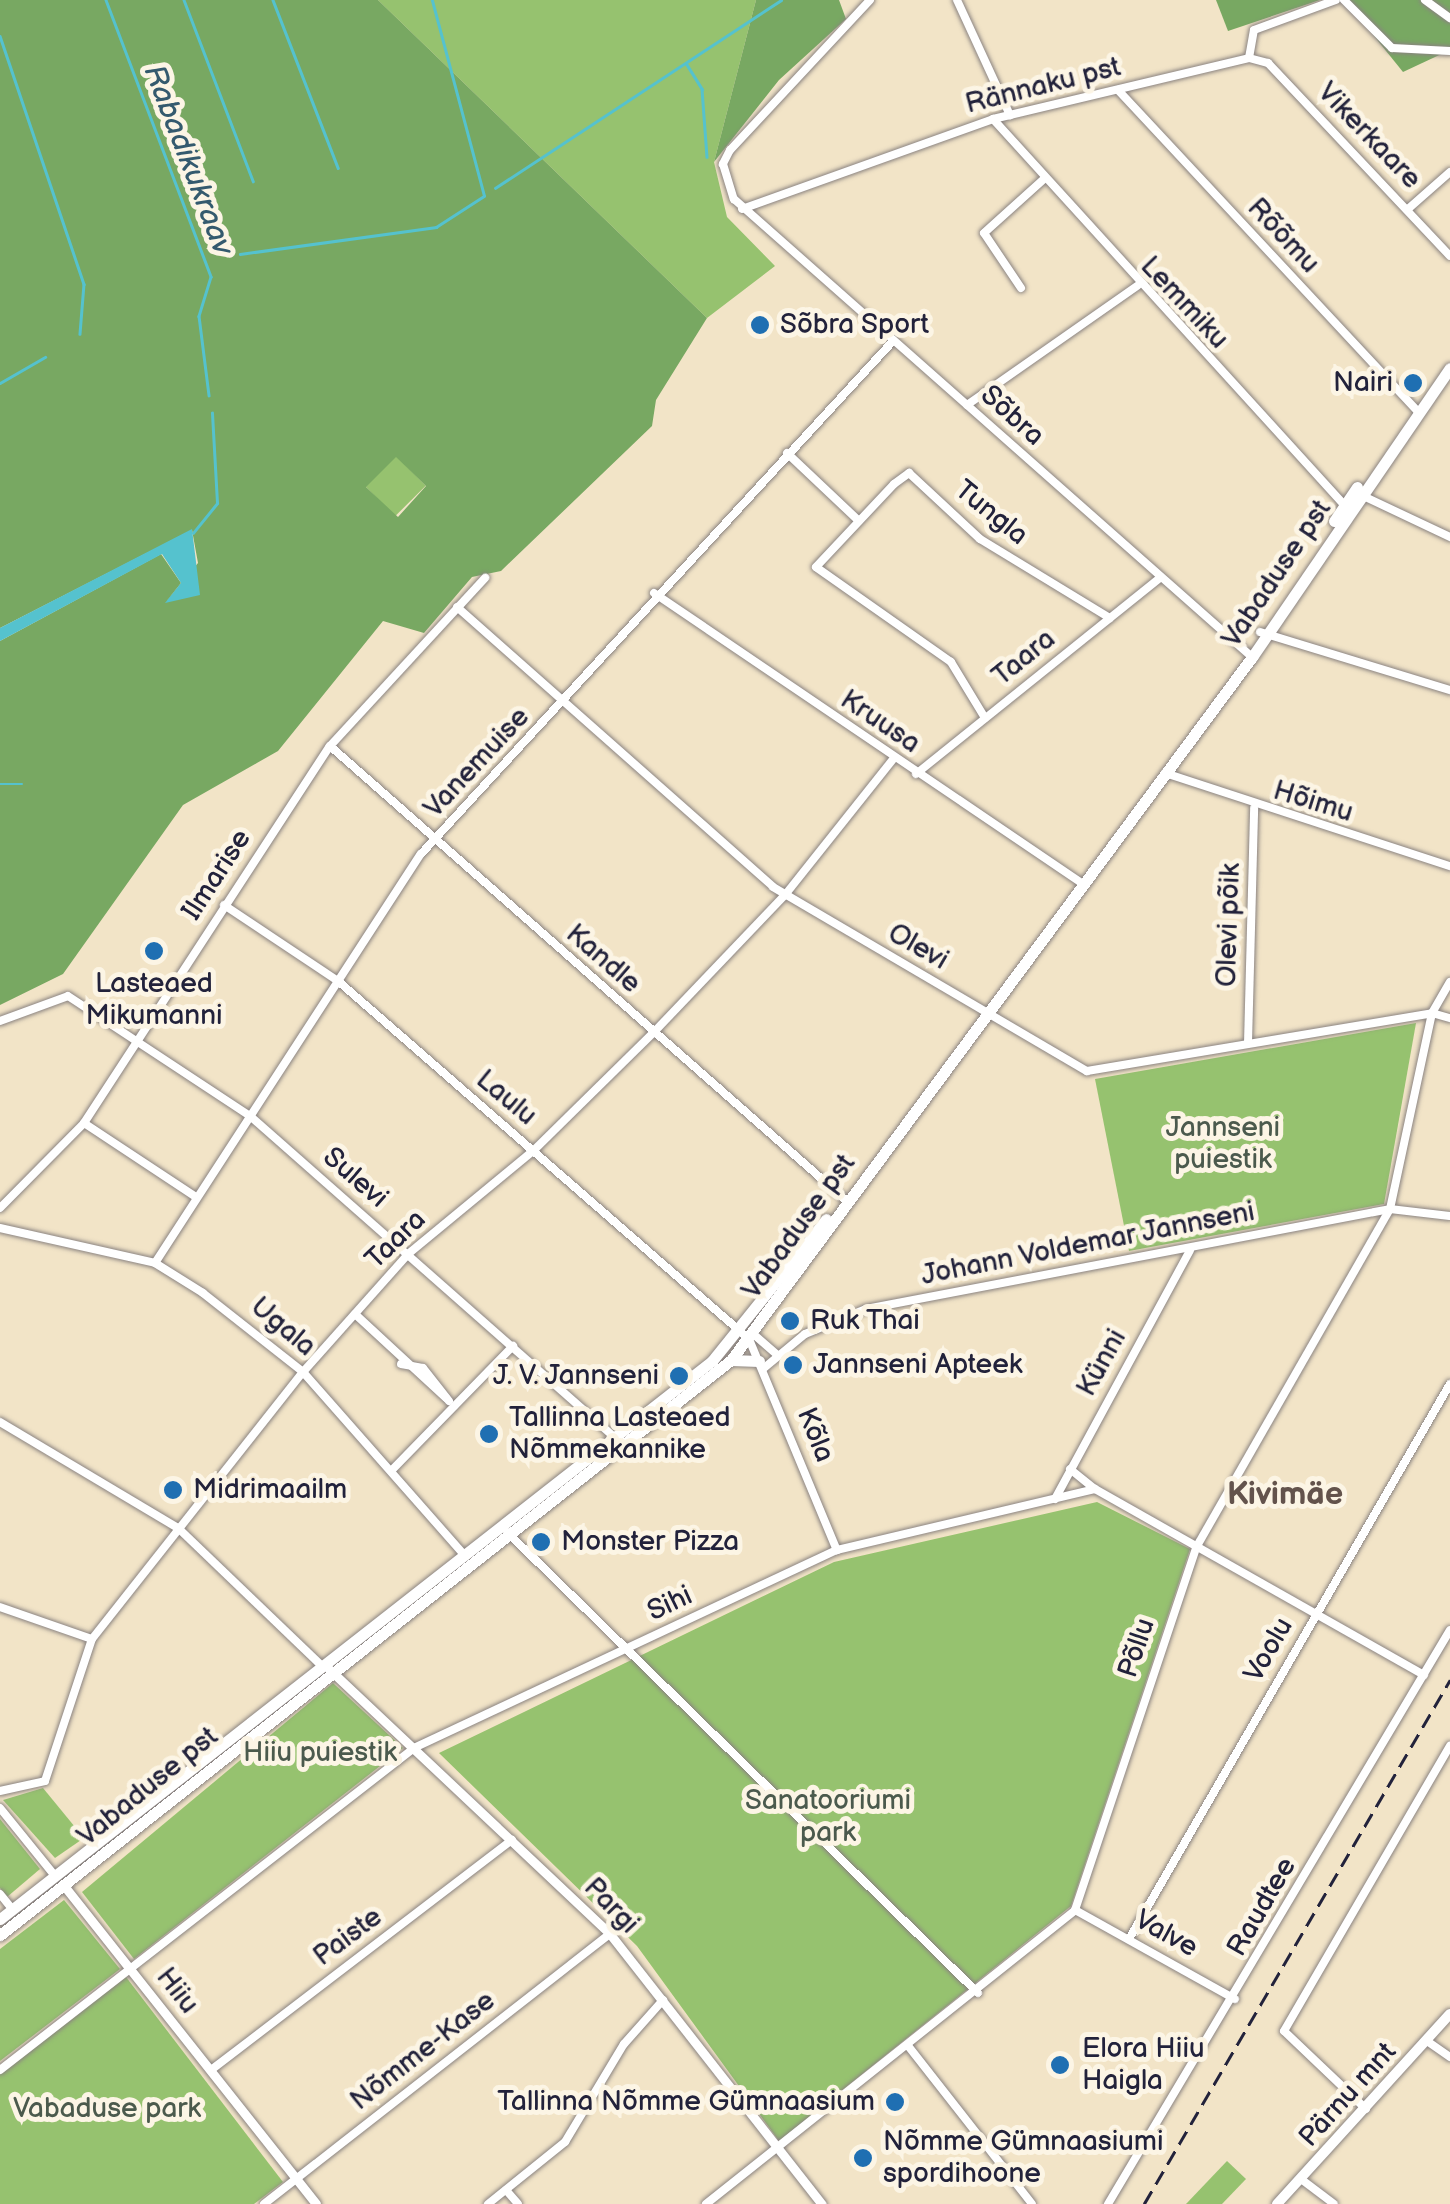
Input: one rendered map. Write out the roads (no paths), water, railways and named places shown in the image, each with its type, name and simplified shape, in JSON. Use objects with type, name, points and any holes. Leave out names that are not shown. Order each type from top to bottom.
[{"type":"highway","name":"Vabaduse pst","points":[[1080,882],[1166,774],[1450,358]]},
{"type":"highway","name":"Vabaduse pst","points":[[1414,409],[1450,368]]},
{"type":"highway","name":"Vabaduse pst","points":[[0,1935],[505,1529],[731,1360],[1249,655]]},
{"type":"highway","name":"Vabaduse pst","points":[[618,1442],[748,1334]]},
{"type":"highway","points":[[731,1360],[762,1365]]},
{"type":"highway","name":"Vabaduse pst","points":[[0,1918],[328,1669]]},
{"type":"main road","name":"Pärnu mnt","points":[[1277,2204],[1450,2014]]},
{"type":"street","points":[[742,209],[724,174],[730,150],[870,0]]},
{"type":"street","points":[[957,0],[1010,115]]},
{"type":"street","points":[[1249,58],[1254,30],[1336,0]]},
{"type":"street","points":[[1344,0],[1392,48],[1450,52]]},
{"type":"street","points":[[1425,0],[1450,18]]},
{"type":"street","name":"Rännaku pst","points":[[742,209],[992,119],[1249,58]]},
{"type":"street","name":"Vikerkaare","points":[[1249,58],[1268,63],[1450,256]]},
{"type":"street","name":"Rõõmu","points":[[1118,90],[1414,409]]},
{"type":"street","name":"Lemmiku","points":[[992,119],[1137,286],[1347,508]]},
{"type":"street","points":[[1408,209],[1450,172]]},
{"type":"street","points":[[1021,288],[984,232],[1044,179]]},
{"type":"street","name":"Sõbra","points":[[742,209],[1249,655]]},
{"type":"street","points":[[967,406],[1137,286]]},
{"type":"street","name":"Vanemuise","points":[[154,1263],[434,840],[564,702],[654,593],[894,342]]},
{"type":"street","points":[[787,453],[859,522]]},
{"type":"street","name":"Tungla","points":[[985,718],[951,662],[816,566],[908,473],[980,538],[1110,618]]},
{"type":"street","points":[[1357,493],[1450,536]]},
{"type":"street","name":"Ilmarise","points":[[0,1208],[84,1123],[330,746],[486,578]]},
{"type":"street","name":"Taara","points":[[916,774],[1160,578]]},
{"type":"street","name":"Kruusa","points":[[654,593],[1080,882]]},
{"type":"street","name":"Olevi","points":[[458,607],[785,895],[1087,1071],[1432,1013],[1450,1018]]},
{"type":"street","points":[[1263,634],[1450,690]]},
{"type":"street","name":"Kandle","points":[[330,746],[845,1200]]},
{"type":"street","name":"Taara","points":[[0,1790],[45,1782],[92,1639],[302,1372],[408,1254],[533,1151],[653,1033],[785,895],[894,758]]},
{"type":"street","name":"Hõimu","points":[[1166,774],[1254,808],[1450,866]]},
{"type":"street","name":"Olevi põik","points":[[1248,1043],[1254,808]]},
{"type":"street","name":"Laulu","points":[[224,905],[338,981],[748,1334]]},
{"type":"street","name":"Põllu","points":[[1075,1910],[1197,1546],[1390,1209],[1432,1013],[1450,982]]},
{"type":"street","name":"Sulevi","points":[[0,1021],[68,996],[250,1116],[618,1442]]},
{"type":"street","points":[[84,1123],[196,1197]]},
{"type":"street","name":"Johann Voldemar Jannseni","points":[[762,1365],[866,1309],[1390,1209],[1450,1216]]},
{"type":"street","name":"Ugala","points":[[0,1228],[154,1263],[302,1372],[467,1559]]},
{"type":"street","name":"Künni","points":[[1054,1499],[1190,1250]]},
{"type":"street","points":[[355,1314],[401,1364],[423,1368],[456,1407]]},
{"type":"street","points":[[748,1334],[777,1355]]},
{"type":"street","name":"Kõla","points":[[748,1334],[837,1550]]},
{"type":"street","points":[[391,1470],[512,1346]]},
{"type":"street","name":"Voolu","points":[[1129,1939],[1450,1384]]},
{"type":"street","name":"Pargi","points":[[0,1422],[178,1528],[512,1840],[610,1934],[822,2204]]},
{"type":"street","points":[[1070,1469],[1095,1489],[1424,1675]]},
{"type":"street","name":"Sihi","points":[[0,2070],[414,1748],[837,1550],[1095,1489]]},
{"type":"street","points":[[505,1529],[624,1650],[978,1993]]},
{"type":"street","points":[[0,1607],[92,1639]]},
{"type":"street","name":"Raudtee","points":[[1108,2204],[1235,1999],[1450,1630]]},
{"type":"street","points":[[1366,2109],[1284,2031],[1450,1746]]},
{"type":"street","name":"Hiiu","points":[[0,1808],[316,2204]]},
{"type":"street","name":"Paiste","points":[[211,2070],[512,1840]]},
{"type":"street","points":[[0,1894],[12,1909]]},
{"type":"street","points":[[706,2204],[978,1993],[1075,1910]]},
{"type":"street","name":"Valve","points":[[1075,1910],[1235,1999]]},
{"type":"street","name":"Nõmme-Kase","points":[[264,2204],[610,1934]]},
{"type":"street","points":[[488,2204],[566,2142],[624,2044],[662,2000]]},
{"type":"street","points":[[1426,2041],[1450,2057]]},
{"type":"street","points":[[909,2047],[1032,2204]]},
{"type":"street","points":[[1301,2179],[1334,2204]]},
{"type":"street","points":[[506,2190],[518,2204]]},
{"type":"water","points":[[192,529],[200,595],[165,603],[181,583],[162,554],[0,641],[0,628]]},
{"type":"waterway","name":"Rabadikukraav","points":[[106,0],[211,277],[199,316],[209,395]]},
{"type":"waterway","points":[[184,0],[253,181]]},
{"type":"waterway","points":[[273,0],[338,168]]},
{"type":"waterway","points":[[240,254],[436,227],[484,196],[432,0]]},
{"type":"waterway","points":[[495,188],[781,0]]},
{"type":"waterway","points":[[0,36],[84,284],[80,334]]},
{"type":"waterway","points":[[686,63],[702,89],[707,157]]},
{"type":"waterway","points":[[0,383],[45,357]]},
{"type":"waterway","name":"Rabadikukraav","points":[[193,533],[217,503],[212,413]]},
{"type":"waterway","points":[[0,784],[22,784]]},
{"type":"railway","points":[[1144,2204],[1450,1680]]},
{"type":"place","name":"Sõbra Sport","points":[[760,325]]},
{"type":"place","name":"Nairi","points":[[1413,383]]},
{"type":"place","name":"Lasteaed Mikumanni","points":[[154,951]]},
{"type":"place","name":"Ruk Thai","points":[[790,1321]]},
{"type":"place","name":"Jannseni Apteek","points":[[793,1365]]},
{"type":"place","name":"J. V. Jannseni","points":[[679,1376]]},
{"type":"place","name":"Tallinna Lasteaed Nõmmekannike","points":[[489,1434]]},
{"type":"place","name":"Midrimaailm","points":[[173,1490]]},
{"type":"place","name":"Monster Pizza","points":[[541,1542]]},
{"type":"place","name":"Elora Hiiu Haigla","points":[[1060,2065]]},
{"type":"place","name":"Tallinna Nõmme Gümnaasium","points":[[895,2102]]},
{"type":"place","name":"Nõmme Gümnaasiumi spordihoone","points":[[863,2158]]},
{"type":"district","name":"Kivimäe","points":[[1285,1495]]},
{"type":"park label","name":"Jannseni puiestik","points":[[1223,1144]]},
{"type":"park label","name":"Hiiu puiestik","points":[[320,1753]]},
{"type":"park label","name":"Sanatooriumi park","points":[[828,1817]]},
{"type":"park label","name":"Vabaduse park","points":[[107,2109]]}]
